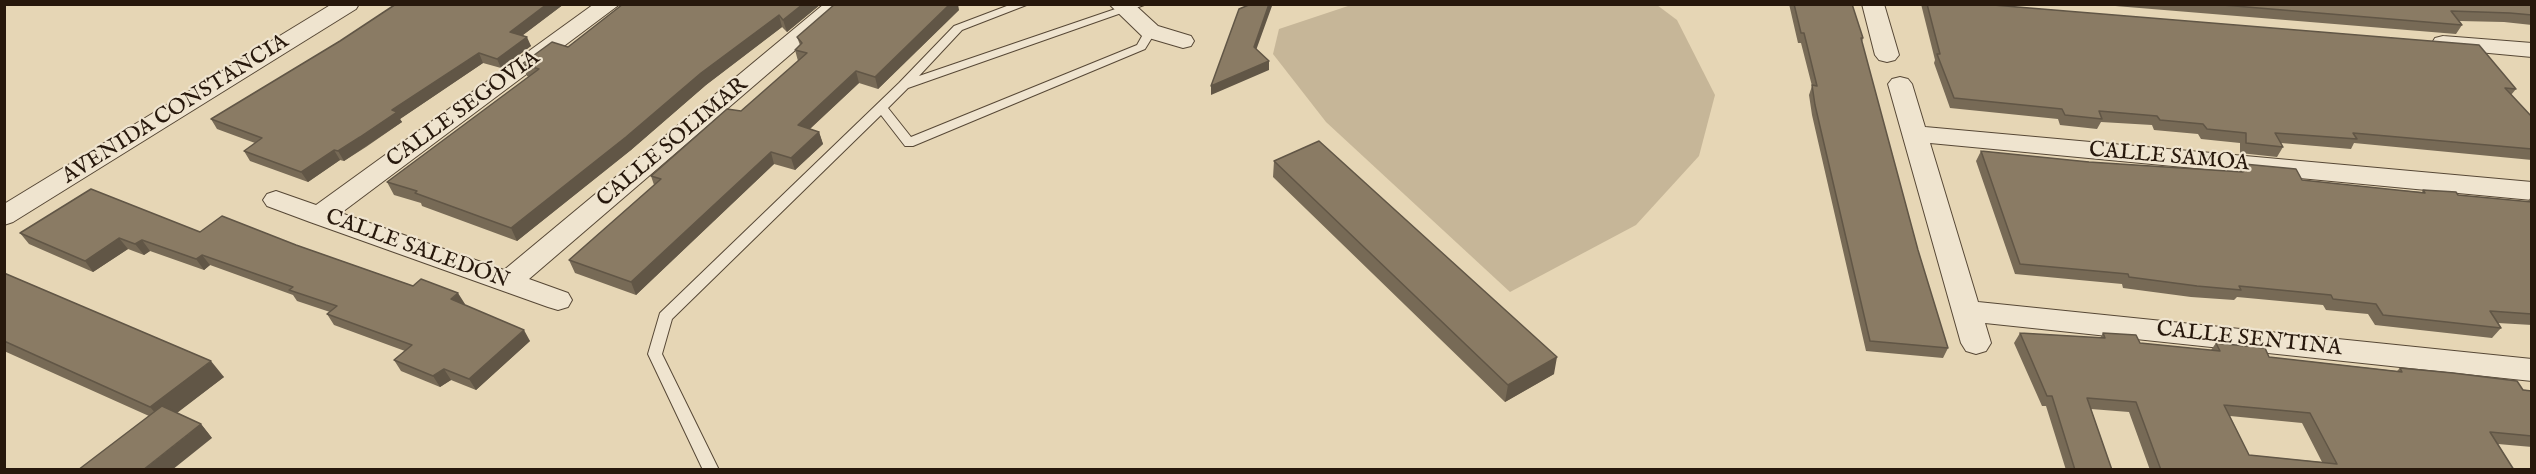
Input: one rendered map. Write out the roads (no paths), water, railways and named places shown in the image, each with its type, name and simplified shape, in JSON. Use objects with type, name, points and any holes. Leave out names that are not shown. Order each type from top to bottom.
[{"type":"street","name":"AVENIDA CONSTANCIA","points":[[4,216],[348,4]]},
{"type":"street","name":"CALLE SEGOVIA","points":[[319,216],[609,4]]},
{"type":"street","name":"CALLE SOLIMAR","points":[[508,282],[838,4]]},
{"type":"street","points":[[1873,4],[1887,55]]},
{"type":"street","points":[[1130,6],[1150,32],[1183,40]]},
{"type":"street","points":[[2426,41],[2532,50]]},
{"type":"street","points":[[1900,84],[1976,343]]},
{"type":"street","name":"CALLE SAMOA","points":[[1915,134],[2532,191]]},
{"type":"street","name":"CALLE SALEDÓN","points":[[276,200],[558,300]]},
{"type":"street","name":"CALLE SENTINA","points":[[1966,311],[2532,370]]},
{"type":"lane","points":[[711,470],[656,354],[665,317],[903,86],[958,28],[1024,4]]},
{"type":"lane","points":[[903,86],[1130,6]]},
{"type":"lane","points":[[881,107],[909,143],[1141,47],[1150,32]]}]
